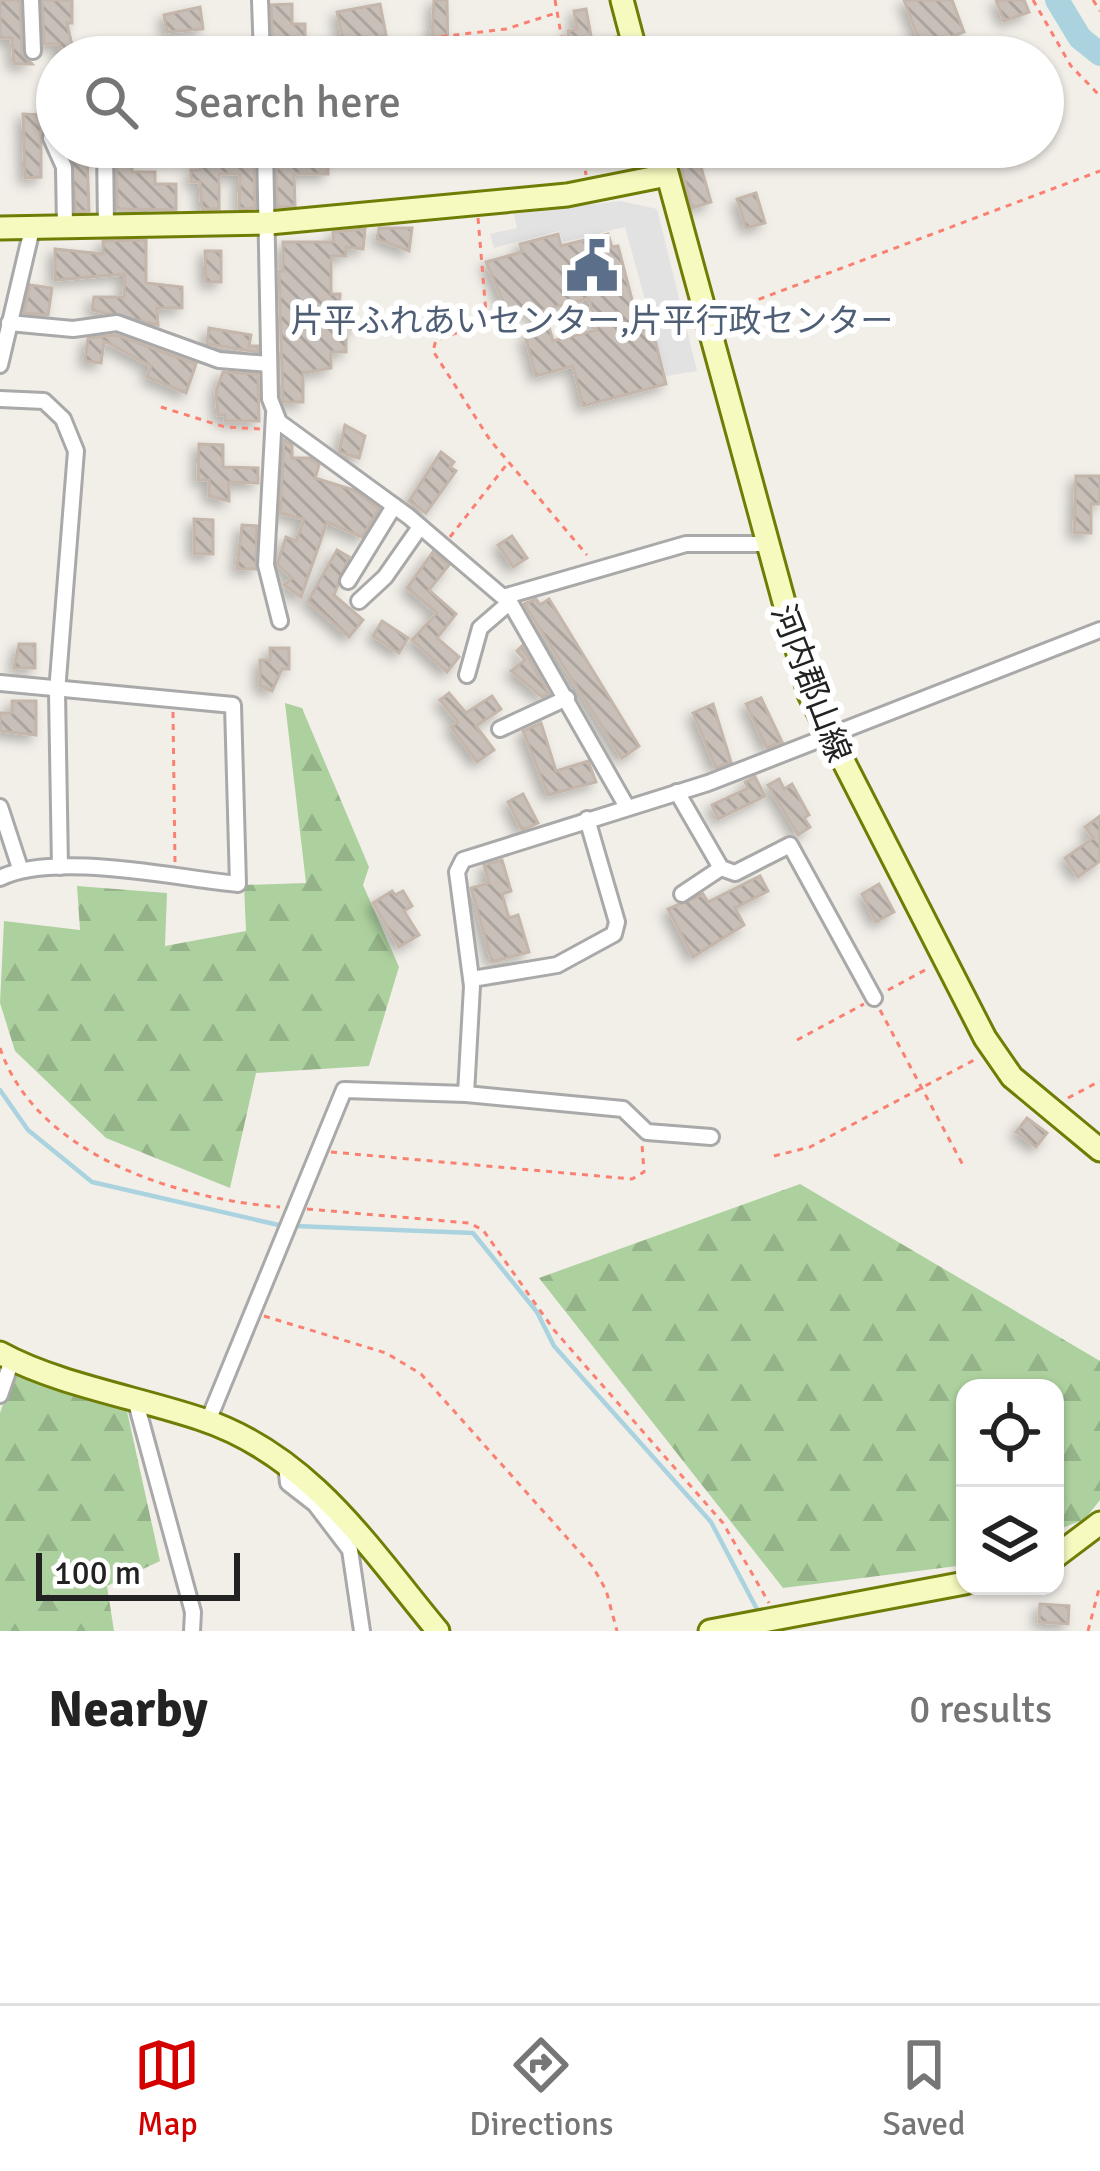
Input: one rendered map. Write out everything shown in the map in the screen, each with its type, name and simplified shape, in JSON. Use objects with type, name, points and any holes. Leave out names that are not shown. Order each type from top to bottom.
[{"type":"street","points":[[31,0],[33,51]]},
{"type":"street","points":[[260,0],[261,36]]},
{"type":"street","points":[[622,0],[631,36]]},
{"type":"street","points":[[64,168],[65,227]]},
{"type":"street","points":[[105,168],[106,226]]},
{"type":"street","points":[[267,168],[271,421],[266,565],[280,621]]},
{"type":"street","name":"河内郡山線","points":[[665,168],[789,638],[826,734],[993,1050],[1044,1108],[1100,1150]]},
{"type":"street","points":[[0,228],[268,224],[476,204],[667,175]]},
{"type":"street","points":[[0,365],[32,229]]},
{"type":"street","points":[[9,323],[73,329],[116,323],[219,360],[269,364]]},
{"type":"street","points":[[0,399],[44,401],[63,419],[76,451],[57,692],[60,867]]},
{"type":"street","points":[[271,421],[394,506],[508,599],[626,807]]},
{"type":"street","points":[[348,581],[394,506]]},
{"type":"street","points":[[359,601],[385,577],[420,527]]},
{"type":"street","points":[[467,675],[480,628],[508,599],[594,566],[686,544],[764,544]]},
{"type":"street","points":[[466,1094],[472,979],[460,863],[803,749],[826,734],[1100,631]]},
{"type":"street","points":[[0,683],[57,692],[229,703],[236,712],[238,884],[60,867],[20,868],[0,878]]},
{"type":"street","points":[[500,729],[567,698]]},
{"type":"street","points":[[677,792],[722,868],[735,873],[790,844],[874,998]]},
{"type":"street","points":[[0,807],[20,868]]},
{"type":"street","points":[[472,979],[557,964],[614,934],[615,914],[587,819]]},
{"type":"street","points":[[682,894],[722,868]]},
{"type":"street","points":[[208,1421],[317,1151],[349,1087],[622,1108],[647,1132],[711,1138]]},
{"type":"street","points":[[0,1395],[6,1357],[208,1421],[286,1465],[362,1531],[438,1631]]},
{"type":"street","points":[[135,1399],[156,1462],[193,1612],[192,1631]]},
{"type":"street","points":[[286,1465],[288,1483],[314,1504],[350,1550],[362,1631]]},
{"type":"street","points":[[1064,1550],[1100,1523]]},
{"type":"street","points":[[710,1631],[956,1585]]},
{"type":"path","points":[[554,0],[561,36]]},
{"type":"path","points":[[1033,0],[1054,36]]},
{"type":"path","points":[[1093,0],[1100,11]]},
{"type":"path","points":[[444,36],[506,29],[556,13]]},
{"type":"path","points":[[1064,54],[1100,96]]},
{"type":"path","points":[[585,168],[589,190]]},
{"type":"path","points":[[704,318],[1100,171]]},
{"type":"path","points":[[476,204],[486,313],[477,325],[436,340],[433,351],[508,463],[594,566]]},
{"type":"path","points":[[161,407],[225,427],[271,421]]},
{"type":"path","points":[[443,547],[508,463]]},
{"type":"path","points":[[173,698],[176,878]]},
{"type":"path","points":[[874,998],[964,1167]]},
{"type":"path","points":[[0,1048],[29,1104],[97,1152],[182,1191],[293,1208],[470,1223],[484,1230],[554,1330],[723,1523],[778,1619]]},
{"type":"path","points":[[774,1156],[810,1147],[993,1050]]},
{"type":"path","points":[[1044,1108],[1100,1081]]},
{"type":"path","points":[[317,1151],[632,1179],[644,1172],[637,1125]]},
{"type":"path","points":[[250,1311],[386,1353],[421,1374],[593,1567],[607,1590],[617,1631]]},
{"type":"path","points":[[1088,1631],[1100,1586]]},
{"type":"green space","points":[[285,703],[302,708],[369,867],[363,885],[399,967],[369,1066],[256,1073],[230,1188],[106,1138],[15,1051],[0,1003],[4,921],[80,930],[77,886],[167,893],[165,946],[246,931],[244,885],[306,883]]},
{"type":"green space","points":[[800,1184],[1100,1361],[1100,1500],[1085,1519],[1064,1527],[1064,1379],[956,1379],[956,1566],[783,1588],[539,1278]]},
{"type":"green space","points":[[15,1370],[123,1393],[160,1561],[107,1586],[114,1631],[0,1631],[0,1413]]},
{"type":"shaded area","points":[[620,201],[657,209],[697,371],[666,376],[625,227],[563,242],[559,231],[494,248],[490,234],[517,228],[514,214]]},
{"type":"building","points":[[0,0],[20,0],[22,53],[32,64],[14,64],[12,38],[0,38]]},
{"type":"building","points":[[42,0],[72,0],[72,23],[67,23],[70,36],[44,36]]},
{"type":"building","points":[[434,0],[447,0],[448,36],[432,36]]},
{"type":"building","points":[[904,0],[952,0],[964,32],[918,36]]},
{"type":"building","points":[[996,0],[1024,0],[1029,12],[1004,21]]},
{"type":"building","points":[[292,4],[292,24],[305,24],[305,36],[273,36],[271,5]]},
{"type":"building","points":[[380,4],[386,35],[342,36],[337,12]]},
{"type":"building","points":[[200,7],[203,29],[167,32],[164,15]]},
{"type":"building","points":[[586,9],[591,36],[569,36],[568,31],[577,29],[574,11]]},
{"type":"building","points":[[23,114],[36,115],[36,168],[41,168],[41,177],[25,178]]},
{"type":"building","points":[[71,168],[87,168],[89,211],[76,212]]},
{"type":"building","points":[[116,168],[155,172],[155,184],[176,184],[176,210],[117,209]]},
{"type":"building","points":[[254,168],[255,208],[239,209],[240,174],[219,174],[219,209],[202,209],[200,182],[191,182],[191,170]]},
{"type":"building","points":[[276,168],[328,168],[328,174],[294,174],[295,206],[277,207]]},
{"type":"building","points":[[681,168],[701,168],[711,202],[692,208]]},
{"type":"building","points":[[756,193],[765,223],[746,228],[737,199]]},
{"type":"building","points":[[379,228],[412,228],[409,251],[377,239]]},
{"type":"building","points":[[365,229],[363,249],[346,247],[346,256],[331,256],[331,294],[340,294],[339,317],[355,318],[355,328],[346,328],[346,352],[331,352],[331,368],[303,373],[303,402],[283,402],[279,271],[283,271],[283,242],[333,242],[333,232]]},
{"type":"building","points":[[558,234],[561,246],[608,234],[612,247],[618,246],[637,319],[649,316],[666,384],[583,406],[573,366],[536,376],[525,336],[538,332],[531,307],[508,313],[486,262],[522,252],[520,244]],"holes":[[[589,298],[597,330],[553,341],[544,310]]]},
{"type":"building","points":[[146,240],[146,283],[182,287],[182,308],[157,308],[158,325],[92,310],[94,297],[124,297],[125,274],[55,280],[55,249],[103,254],[103,241]]},
{"type":"building","points":[[205,251],[221,251],[221,282],[206,282]]},
{"type":"building","points":[[30,285],[52,288],[48,315],[24,313]]},
{"type":"building","points":[[209,328],[251,335],[249,346],[258,346],[258,352],[207,344]]},
{"type":"building","points":[[116,335],[196,364],[186,393],[147,377],[151,366],[104,341],[101,363],[85,361],[88,338]]},
{"type":"building","points":[[223,372],[258,374],[259,421],[225,421],[225,415],[218,415],[216,391]]},
{"type":"building","points":[[345,425],[365,436],[359,458],[339,452]]},
{"type":"building","points":[[284,440],[292,445],[292,458],[310,458],[319,465],[315,478],[354,490],[379,509],[362,537],[327,522],[301,597],[284,585],[292,578],[277,564],[286,537],[296,541],[304,519],[280,513]]},
{"type":"building","points":[[199,444],[223,445],[223,467],[258,468],[258,483],[229,482],[229,501],[209,496],[209,480],[198,480]]},
{"type":"building","points":[[441,452],[454,462],[450,467],[456,471],[426,513],[409,501]]},
{"type":"building","points":[[1076,476],[1100,476],[1100,504],[1091,504],[1091,533],[1074,533]]},
{"type":"building","points":[[194,519],[213,520],[213,554],[194,554]]},
{"type":"building","points":[[242,525],[257,526],[256,569],[237,569]]},
{"type":"building","points":[[512,536],[527,558],[513,567],[498,545]]},
{"type":"building","points":[[337,550],[349,557],[334,595],[363,620],[349,637],[308,601]]},
{"type":"building","points":[[433,552],[449,565],[429,590],[456,614],[437,638],[459,657],[447,672],[412,640],[437,613],[407,588]]},
{"type":"building","points":[[536,599],[540,605],[549,599],[639,746],[622,758],[524,604]]},
{"type":"building","points":[[382,621],[408,638],[399,653],[373,636]]},
{"type":"building","points":[[19,644],[35,644],[35,668],[14,668]]},
{"type":"building","points":[[522,646],[549,694],[542,697],[511,671],[525,660],[517,651]]},
{"type":"building","points":[[270,648],[289,648],[289,669],[282,669],[272,691],[260,686],[260,660],[270,660]]},
{"type":"building","points":[[449,693],[466,713],[492,696],[501,709],[476,726],[494,750],[477,762],[451,727],[458,722],[440,700]]},
{"type":"building","points":[[761,698],[782,742],[767,748],[746,704]]},
{"type":"building","points":[[12,701],[36,701],[36,735],[0,731],[0,713],[12,713]]},
{"type":"building","points":[[713,704],[731,762],[716,768],[693,713]]},
{"type":"building","points":[[541,723],[556,771],[588,761],[596,782],[548,795],[523,731]]},
{"type":"building","points":[[755,777],[765,796],[718,819],[712,805],[748,788],[745,782]]},
{"type":"building","points":[[779,779],[784,789],[792,784],[809,815],[804,818],[810,827],[798,835],[768,785]]},
{"type":"building","points":[[523,794],[538,823],[522,830],[508,802]]},
{"type":"building","points":[[1100,816],[1100,861],[1078,877],[1065,858],[1093,838],[1085,827]]},
{"type":"building","points":[[502,860],[511,891],[502,894],[509,918],[518,915],[529,952],[492,962],[471,888],[489,883],[484,865]]},
{"type":"building","points":[[760,876],[768,891],[735,908],[744,925],[693,957],[668,909],[703,894],[708,902]]},
{"type":"building","points":[[879,884],[894,912],[876,922],[862,894]]},
{"type":"building","points":[[392,891],[395,895],[403,891],[412,906],[404,911],[419,935],[399,947],[373,903]]},
{"type":"building","points":[[1027,1118],[1047,1133],[1036,1147],[1016,1132]]},
{"type":"building","points":[[1040,1604],[1069,1606],[1068,1624],[1039,1622]]},
{"type":"waterway","points":[[1057,0],[1080,38],[1100,54]]},
{"type":"waterway","points":[[0,1090],[28,1130],[92,1182],[283,1226]]},
{"type":"waterway","points":[[295,1226],[473,1233],[537,1312],[554,1346],[711,1522],[760,1615]]},
{"type":"place","name":"片平ふれあいセンター,片平行政センター","points":[[592,266]]}]
